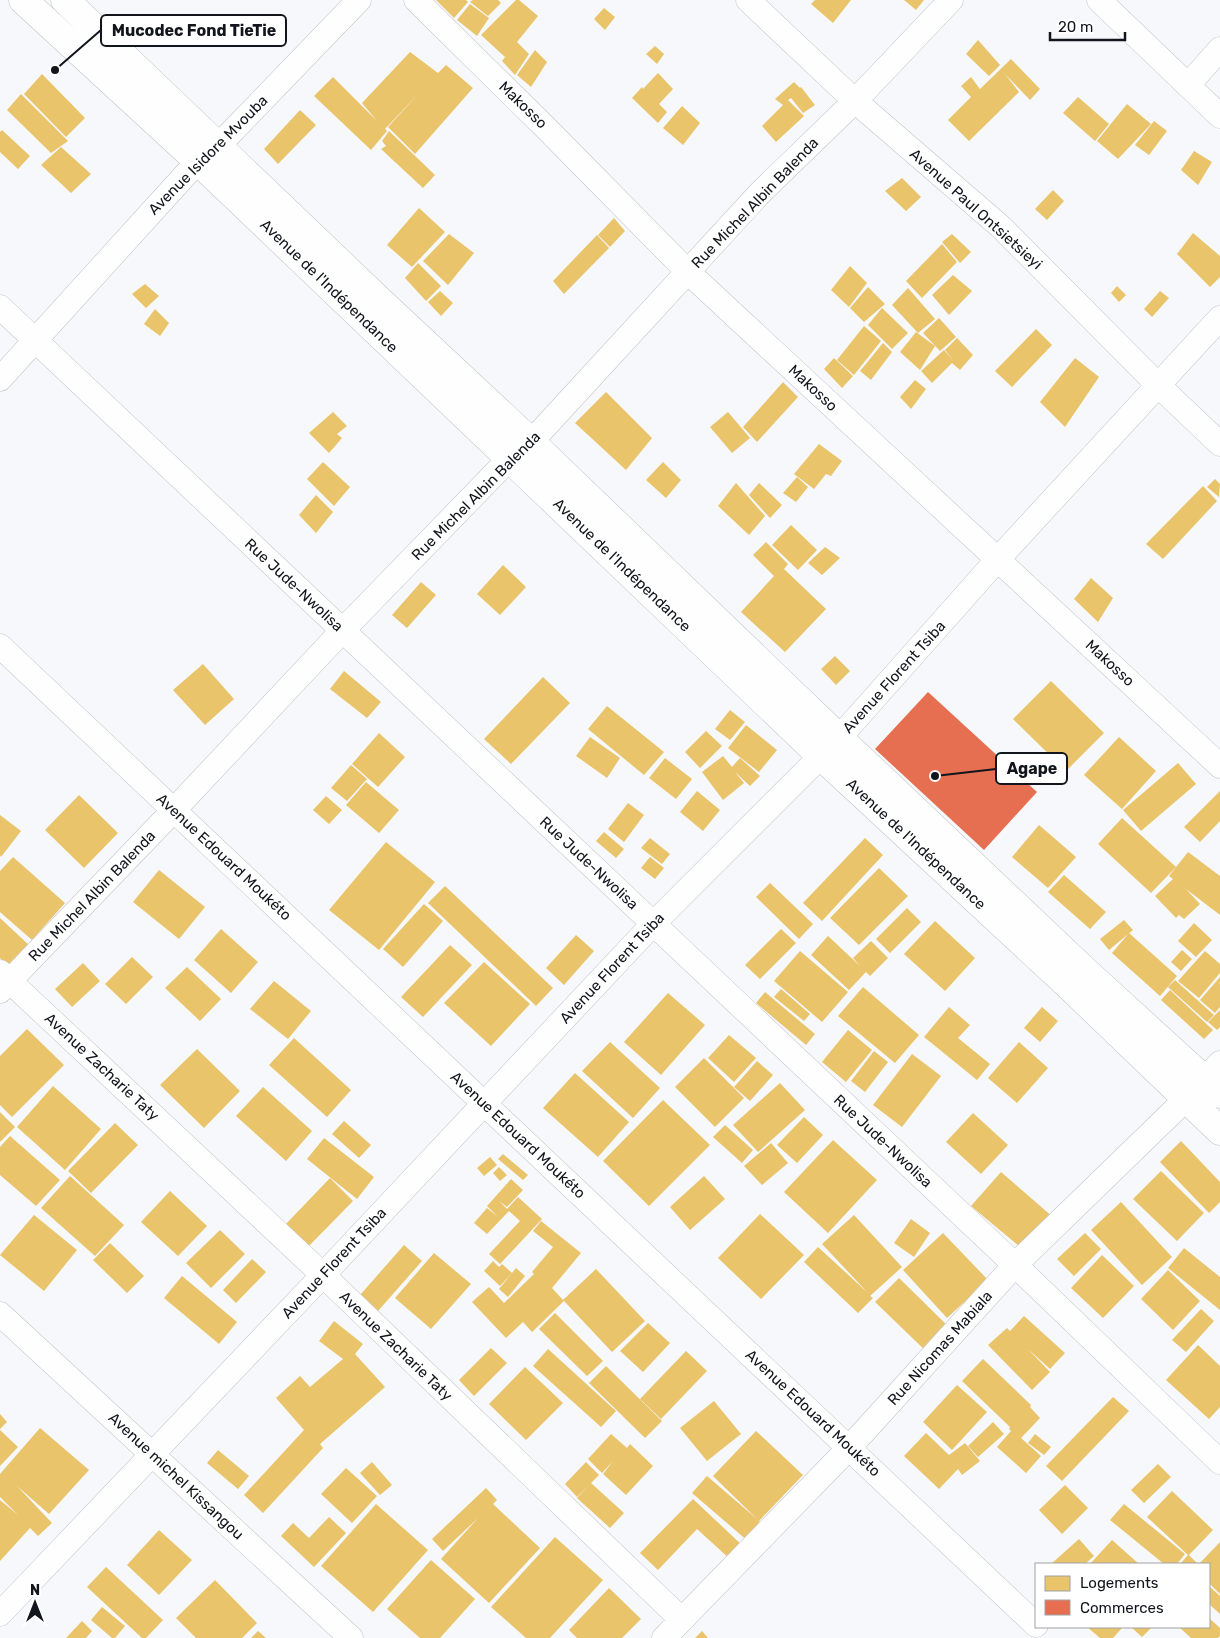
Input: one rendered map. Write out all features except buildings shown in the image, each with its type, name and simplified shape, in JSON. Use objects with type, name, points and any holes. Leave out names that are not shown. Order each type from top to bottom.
[{"type":"street","name":"Avenue de l'Indépendance","points":[[23,0],[208,154],[521,450],[830,747],[1068,985],[1220,1131]]},
{"type":"street","name":"Avenue de l'Indépendance","points":[[65,0],[208,154]]},
{"type":"street","name":"Avenue Isidore Mvouba","points":[[0,378],[208,154],[359,0]]},
{"type":"street","name":"Makosso","points":[[416,0],[688,272],[1220,766]]},
{"type":"street","name":"Avenue Paul Ontsietsieyi","points":[[748,0],[855,101],[1001,227],[1158,385],[1220,444]]},
{"type":"street","name":"Rue Michel Albin Balenda","points":[[3,981],[174,810],[342,630],[521,450],[760,193],[855,101],[951,0]]},
{"type":"street","points":[[1099,0],[1220,116]]},
{"type":"street","points":[[1188,85],[1220,49]]},
{"type":"street","name":"Rue Jude-Nwolisa","points":[[0,307],[1015,1265],[1220,1462]]},
{"type":"street","name":"Avenue Florent Tsiba","points":[[0,1614],[485,1104],[653,924],[830,747],[998,559],[1220,318]]},
{"type":"street","name":"Avenue Edouard Moukéto","points":[[0,646],[1035,1624]]},
{"type":"street","name":"Avenue de l'Indépendance","points":[[830,747],[1076,962],[1215,1079]]},
{"type":"street","name":"Avenue Zacharie Taty","points":[[3,981],[323,1275],[681,1619]]},
{"type":"street","name":"Rue Nicomas Mabiala","points":[[664,1638],[849,1448],[1015,1265],[1186,1099],[1215,1079]]},
{"type":"street","name":"Avenue michel Kissangou","points":[[0,1314],[352,1638]]},
{"type":"street","name":"Avenue Edouard Moukéto","points":[[1039,1628],[1050,1638]]},
{"type":"place","name":"Mucodec Fond TieTie","points":[[55,70]]},
{"type":"place","name":"Agape","points":[[935,776]]}]
